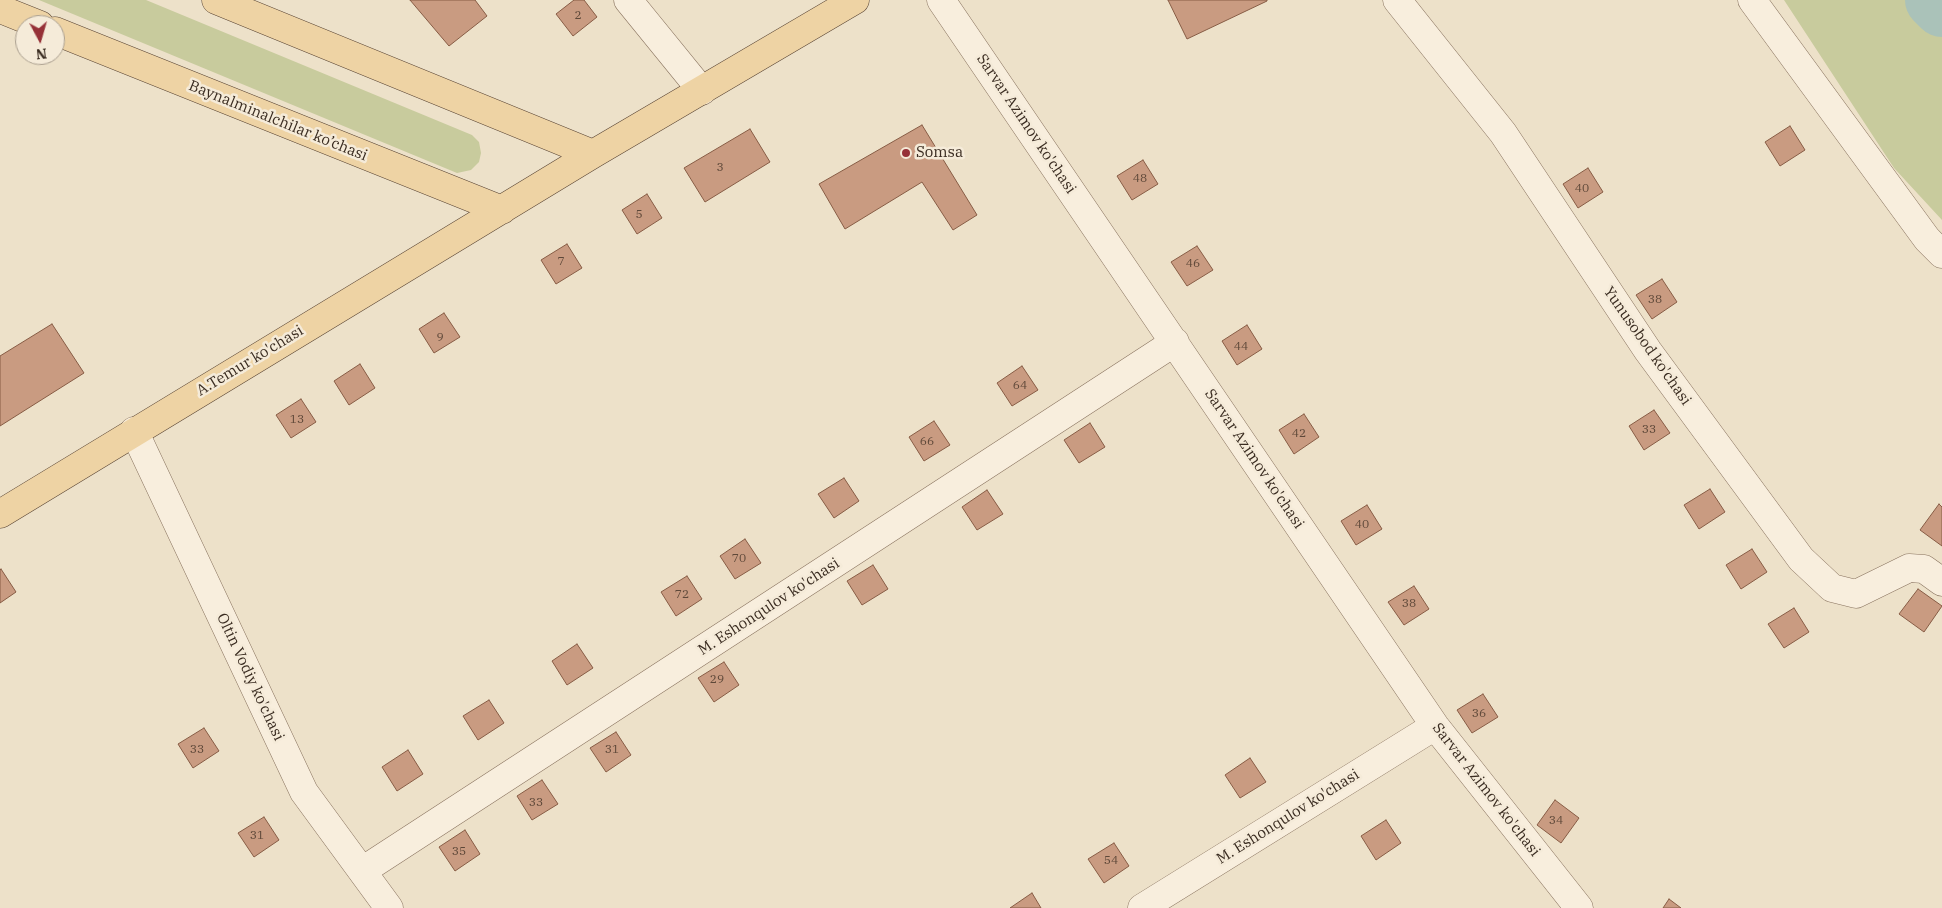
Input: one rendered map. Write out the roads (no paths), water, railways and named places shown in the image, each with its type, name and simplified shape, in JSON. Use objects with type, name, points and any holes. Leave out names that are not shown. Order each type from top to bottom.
[{"type":"main road","points":[[216,0],[593,154]]},
{"type":"main road","name":"A.Temur ko'chasi","points":[[0,514],[593,154],[855,0]]},
{"type":"main road","points":[[0,9],[15,15]]},
{"type":"main road","name":"Baynalminalchilar ko’chasi","points":[[65,35],[502,210]]},
{"type":"street","points":[[628,0],[702,91]]},
{"type":"street","name":"Sarvar Azimov ko'chasi","points":[[941,0],[1435,726],[1579,908]]},
{"type":"street","name":"Yunusobod ko'chasi","points":[[1397,0],[1503,133],[1648,351],[1801,559],[1832,588],[1856,594],[1909,568],[1924,569],[1942,582]]},
{"type":"street","points":[[1752,0],[1927,239],[1942,254]]},
{"type":"street","name":"M. Eshonqulov ko'chasi","points":[[362,871],[1175,342]]},
{"type":"street","name":"Oltin Vodiy ko'chasi","points":[[134,431],[304,792],[389,908]]},
{"type":"street","name":"M. Eshonqulov ko'chasi","points":[[1142,908],[1435,726]]},
{"type":"waterway","points":[[1934,0],[1942,8]]},
{"type":"place","name":"Somsa","points":[[906,153]]}]
